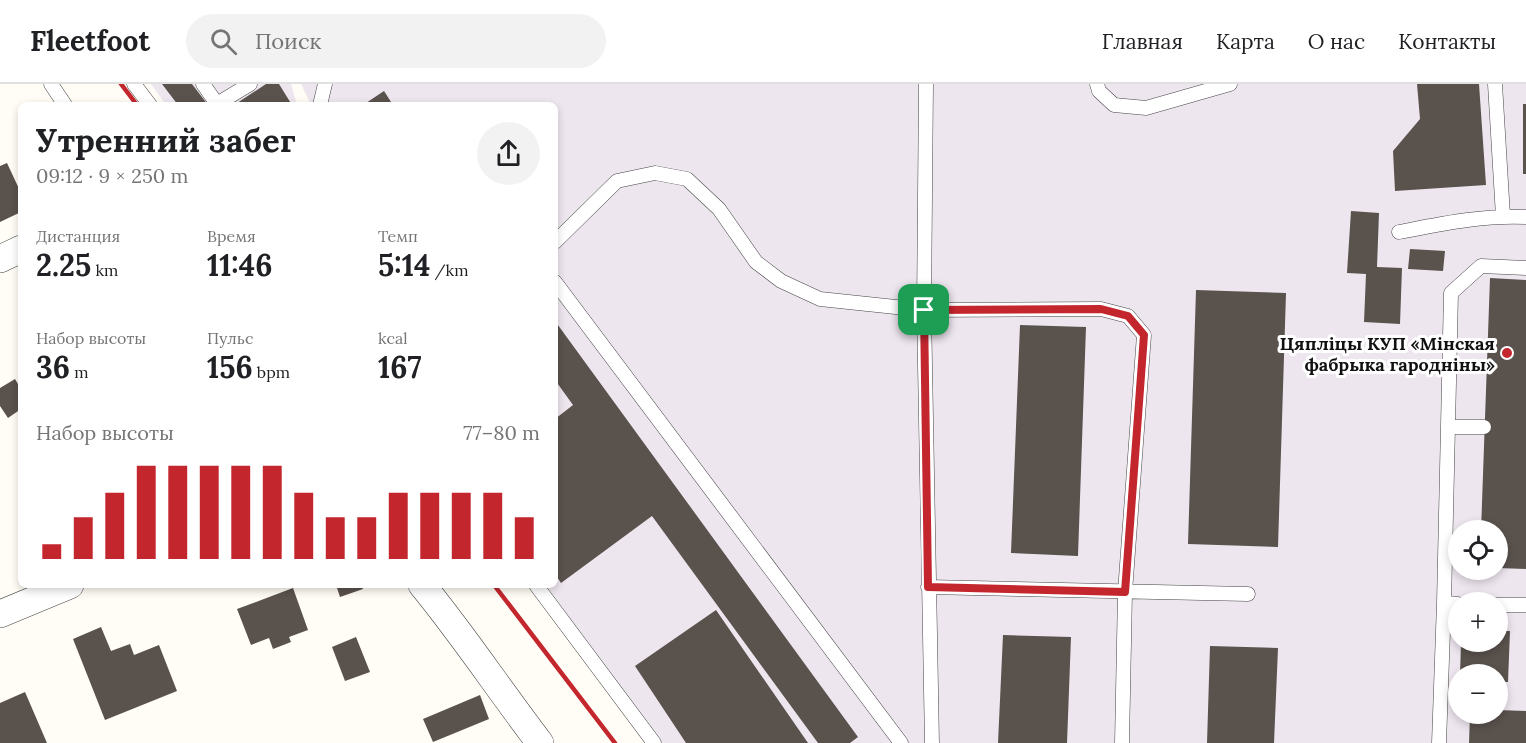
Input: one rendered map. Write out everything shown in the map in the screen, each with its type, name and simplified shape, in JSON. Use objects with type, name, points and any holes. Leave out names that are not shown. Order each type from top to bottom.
[{"type":"street","points":[[0,259],[18,250]]},
{"type":"street","points":[[0,614],[63,588]]},
{"type":"street","points":[[424,588],[465,638],[540,743]]},
{"type":"lane","points":[[51,84],[63,102]]},
{"type":"lane","points":[[134,84],[148,102]]},
{"type":"lane","points":[[202,84],[216,102]]},
{"type":"lane","points":[[220,102],[250,84]]},
{"type":"lane","points":[[321,102],[325,84]]},
{"type":"lane","points":[[926,84],[924,310],[932,743]]},
{"type":"lane","points":[[1097,84],[1098,91],[1114,105],[1146,108],[1230,84]]},
{"type":"lane","points":[[1495,84],[1503,216]]},
{"type":"lane","points":[[558,239],[617,181],[655,173],[687,179],[719,208],[756,262],[781,281],[820,299],[924,310],[1101,309],[1128,316],[1144,335],[1125,592],[1122,743]]},
{"type":"lane","points":[[1399,232],[1463,220],[1503,216],[1526,217]]},
{"type":"lane","points":[[1451,592],[1448,427],[1451,293],[1481,266],[1526,268]]},
{"type":"lane","points":[[558,286],[901,743]]},
{"type":"lane","points":[[1448,427],[1484,427]]},
{"type":"lane","points":[[928,587],[1248,594]]},
{"type":"lane","points":[[538,588],[654,743]]},
{"type":"lane","points":[[1508,605],[1526,605]]},
{"type":"lane","points":[[1439,743],[1448,639]]},
{"type":"shaded area","points":[[151,84],[291,84],[296,102],[164,102]]},
{"type":"shaded area","points":[[301,84],[1526,84],[1526,743],[663,743],[637,711],[548,588],[558,588],[558,102],[310,102]]},
{"type":"building","points":[[162,84],[192,84],[206,102],[176,102]]},
{"type":"building","points":[[266,84],[279,84],[290,102],[239,102]]},
{"type":"building","points":[[1417,84],[1479,84],[1486,185],[1395,191],[1393,151],[1420,119]]},
{"type":"building","points":[[384,91],[391,102],[368,102]]},
{"type":"building","points":[[1523,104],[1526,104],[1526,174],[1523,174]]},
{"type":"building","points":[[7,163],[18,187],[18,213],[0,222],[0,166]]},
{"type":"building","points":[[1351,211],[1379,213],[1377,267],[1402,268],[1400,324],[1364,322],[1366,274],[1347,273]]},
{"type":"building","points":[[1410,249],[1445,251],[1443,271],[1408,269]]},
{"type":"building","name":"Цяпліцы КУП «Мінская фабрыка гародніны»","points":[[1490,278],[1526,280],[1526,569],[1508,568],[1508,520],[1481,520]]},
{"type":"building","points":[[1196,290],[1286,293],[1278,547],[1188,544]]},
{"type":"building","points":[[558,325],[858,737],[850,743],[818,743],[652,516],[561,583],[558,578],[558,417],[573,405],[558,384]]},
{"type":"building","points":[[1020,325],[1086,327],[1078,556],[1011,553]]},
{"type":"building","points":[[15,379],[18,384],[18,411],[8,418],[0,406],[0,388]]},
{"type":"building","points":[[293,588],[308,630],[289,637],[291,642],[273,649],[269,638],[251,645],[237,609]]},
{"type":"building","points":[[337,588],[363,589],[340,597]]},
{"type":"building","points":[[716,610],[808,743],[686,743],[635,666]]},
{"type":"building","points":[[101,627],[111,651],[130,644],[134,655],[159,645],[177,691],[105,720],[73,639]]},
{"type":"building","points":[[1508,631],[1510,631],[1508,682],[1508,664],[1460,664],[1461,652],[1508,652]]},
{"type":"building","points":[[1003,635],[1071,637],[1067,743],[998,743]]},
{"type":"building","points":[[356,637],[370,672],[345,681],[332,647]]},
{"type":"building","points":[[1210,646],[1278,648],[1274,743],[1207,743]]},
{"type":"building","points":[[25,692],[47,743],[0,743],[0,703]]},
{"type":"building","points":[[480,695],[489,719],[433,742],[423,719]]},
{"type":"building","points":[[1508,710],[1526,711],[1526,743],[1469,743],[1470,724],[1508,724]]},
{"type":"railway","points":[[121,84],[135,102]]},
{"type":"railway","points":[[496,588],[615,743]]},
{"type":"place","name":"Цяпліцы КУП «Мінская фабрыка гародніны»","points":[[1507,353]]},
{"type":"route","points":[[1101,309],[1128,316],[1144,335],[1125,592],[928,587],[924,310],[1101,309]]}]
